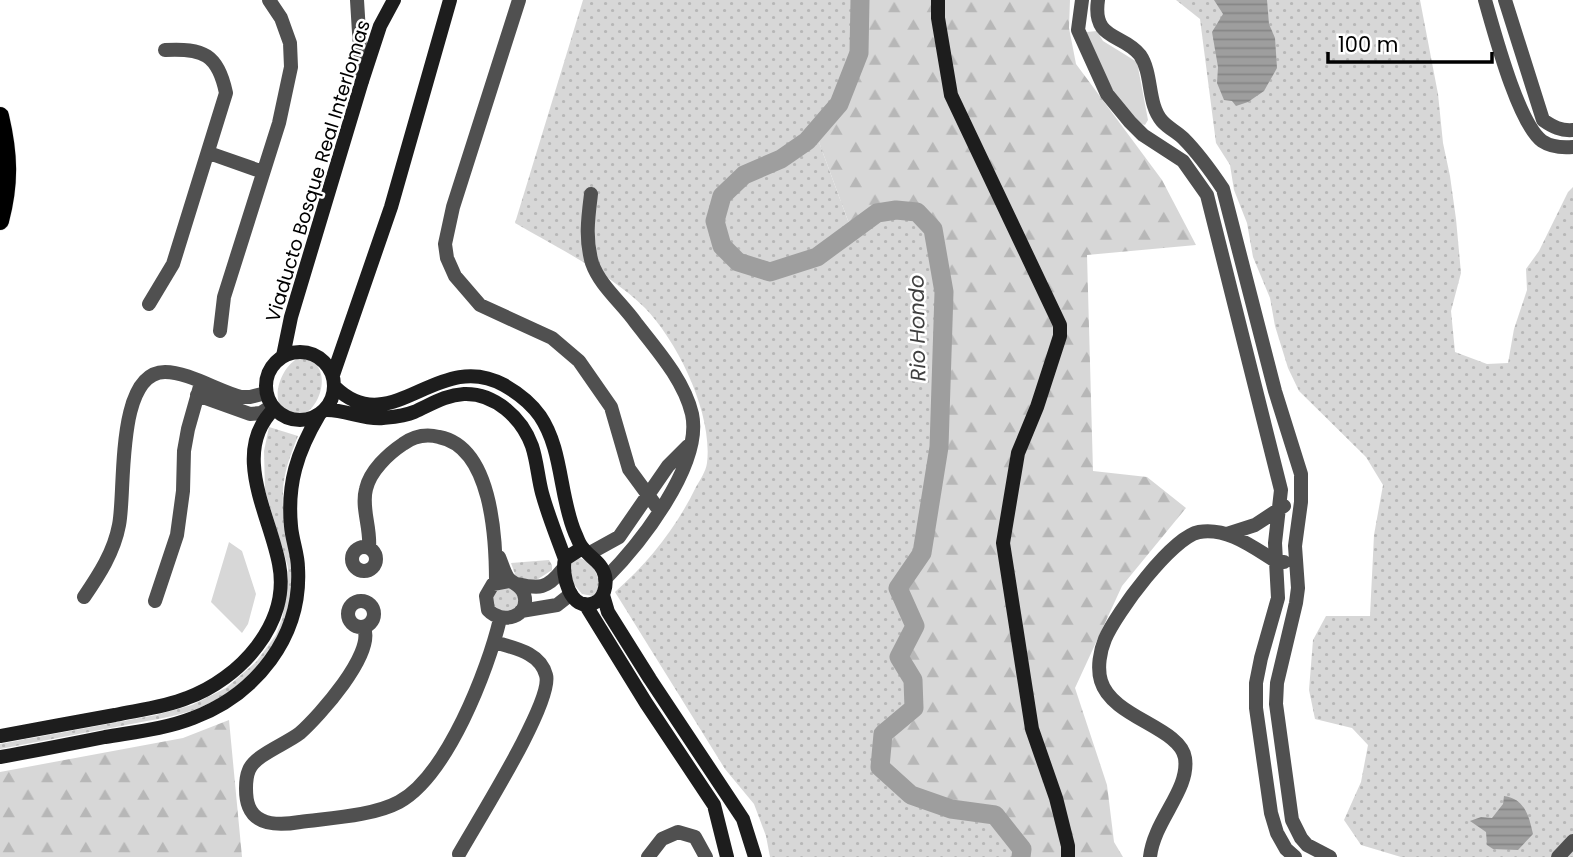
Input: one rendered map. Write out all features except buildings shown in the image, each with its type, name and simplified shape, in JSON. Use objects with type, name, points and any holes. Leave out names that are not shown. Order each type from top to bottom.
[{"type":"main road","name":"Viaducto Bosque Real Interlomas","points":[[284,356],[291,317],[362,81],[380,26],[394,0]]},
{"type":"main road","points":[[0,757],[166,726],[194,718],[230,699],[262,671],[279,649],[292,623],[296,603],[298,568],[291,530],[289,495],[296,464],[322,412],[331,402],[334,381],[391,208],[450,0]]},
{"type":"main road","points":[[938,0],[938,18],[951,95],[1060,325],[1060,336],[1037,407],[1018,453],[1003,543],[1032,729],[1056,798],[1068,846],[1068,857]]},
{"type":"main road","points":[[0,116],[6,145],[8,190],[0,221]]},
{"type":"main road","points":[[0,736],[187,699],[220,681],[249,656],[268,631],[278,597],[280,566],[256,488],[255,470],[259,428],[271,403],[268,373],[276,362],[284,356],[298,352],[313,354],[325,362],[334,381],[349,398],[379,404],[405,398],[439,381],[475,376],[493,379],[525,399],[547,426],[568,513],[586,551],[603,569],[606,579],[603,595],[608,612],[743,819],[755,857]]},
{"type":"main road","points":[[271,403],[285,418],[299,421],[322,412],[340,410],[380,418],[407,414],[433,401],[463,394],[479,394],[497,402],[512,415],[532,446],[541,490],[563,565],[565,583],[571,594],[585,604],[646,703],[714,805],[727,857]]},
{"type":"main road","points":[[563,565],[586,551]]},
{"type":"main road","points":[[585,604],[597,602],[603,595]]},
{"type":"street","points":[[220,331],[225,297],[282,111],[291,67],[290,43],[281,18],[269,0]]},
{"type":"street","points":[[356,0],[362,81]]},
{"type":"street","points":[[519,0],[453,207],[445,244],[447,258],[455,276],[480,305],[552,338],[579,361],[611,407],[629,469],[659,510]]},
{"type":"street","points":[[1082,0],[1079,30],[1107,94],[1143,135],[1183,162],[1208,195],[1281,490],[1275,543],[1278,598],[1261,658],[1256,683],[1256,708],[1271,813],[1277,833],[1286,849],[1295,857]]},
{"type":"street","points":[[1098,0],[1097,11],[1107,34],[1135,49],[1147,68],[1155,108],[1161,121],[1189,145],[1223,189],[1275,391],[1301,474],[1301,502],[1294,546],[1298,588],[1295,617],[1277,684],[1276,704],[1290,810],[1296,830],[1312,849],[1330,857]]},
{"type":"street","points":[[1485,0],[1530,129],[1542,141],[1559,148],[1573,147]]},
{"type":"street","points":[[1505,0],[1543,120],[1553,128],[1573,130]]},
{"type":"street","points":[[1079,30],[1100,22]]},
{"type":"street","points":[[149,304],[173,264],[226,93],[222,77],[207,54],[188,48],[165,50]]},
{"type":"street","points":[[1143,135],[1161,121]]},
{"type":"street","points":[[209,153],[263,172]]},
{"type":"street","points":[[591,194],[586,235],[593,265],[608,289],[675,376],[692,415],[692,442],[681,477],[632,552],[606,579]]},
{"type":"street","points":[[84,597],[103,568],[119,526],[125,447],[136,391],[153,374],[165,372],[199,389],[271,403]]},
{"type":"street","points":[[155,601],[177,535],[183,491],[184,451],[199,389]]},
{"type":"street","points":[[369,548],[370,533],[365,501],[366,488],[373,472],[403,443],[427,435],[447,438],[457,443],[474,460],[487,500],[495,547],[508,582],[524,594],[524,606],[511,619],[499,619],[488,610],[488,590],[508,582],[543,586],[553,582],[563,565]]},
{"type":"street","points":[[586,551],[620,537],[668,466],[692,442]]},
{"type":"street","points":[[1227,534],[1255,525],[1281,506],[1301,502]]},
{"type":"street","points":[[1150,857],[1155,832],[1183,782],[1185,755],[1174,740],[1115,704],[1103,687],[1098,667],[1105,640],[1142,584],[1174,546],[1196,533],[1210,531],[1227,534],[1277,562],[1295,561]]},
{"type":"street","points":[[521,611],[557,605],[571,594]]},
{"type":"street","points":[[364,628],[366,634],[362,651],[335,695],[300,732],[281,747],[260,758],[249,770],[246,789],[248,807],[257,819],[274,824],[295,823],[377,810],[399,802],[422,784],[445,755],[460,727],[494,642],[499,619]]},
{"type":"street","points":[[459,854],[534,721],[547,676],[537,657],[494,642]]},
{"type":"street","points":[[648,857],[662,839],[678,832],[695,837],[706,857]]},
{"type":"street","points":[[1559,857],[1573,841]]},
{"type":"green space","points":[[583,0],[853,0],[853,52],[833,101],[813,126],[854,237],[880,219],[897,216],[914,218],[927,231],[937,292],[933,446],[916,550],[891,587],[908,626],[892,657],[906,682],[907,705],[877,731],[950,815],[992,821],[1015,851],[1014,857],[770,857],[766,836],[754,804],[725,769],[615,592],[639,569],[680,516],[705,469],[707,444],[699,401],[691,380],[669,340],[645,308],[600,273],[515,223]]},
{"type":"green space","points":[[853,0],[1070,0],[1069,28],[1076,64],[1162,180],[1196,245],[1087,255],[1093,471],[1147,477],[1186,508],[1122,586],[1075,688],[1107,785],[1114,842],[1123,857],[1014,857],[1015,851],[992,821],[950,815],[907,800],[874,769],[877,731],[907,705],[906,682],[892,657],[907,626],[890,587],[916,550],[933,446],[937,292],[927,232],[914,218],[897,216],[880,219],[854,237],[813,126],[833,101],[853,52]]},
{"type":"green space","points":[[1176,0],[1420,0],[1438,94],[1456,219],[1461,273],[1451,311],[1455,352],[1487,364],[1508,363],[1514,329],[1527,290],[1526,269],[1539,251],[1573,187],[1573,857],[1401,857],[1361,845],[1344,820],[1361,782],[1368,745],[1352,728],[1315,719],[1309,690],[1313,640],[1326,616],[1370,616],[1374,535],[1383,485],[1366,457],[1299,391],[1288,368],[1275,326],[1270,298],[1253,257],[1247,223],[1234,190],[1230,165],[1216,143],[1200,19]]},
{"type":"green space","points":[[1097,31],[1103,41],[1137,62],[1148,120],[1145,125],[1127,111],[1103,71],[1086,34]]},
{"type":"green space","points":[[297,359],[311,361],[319,368],[322,378],[316,401],[309,410],[300,415],[289,414],[282,409],[278,394],[282,377]]},
{"type":"green space","points":[[269,427],[298,436],[283,486],[292,571],[290,604],[275,643],[263,661],[231,690],[194,710],[0,749],[0,744],[156,715],[192,705],[226,688],[256,662],[276,635],[282,619],[288,584],[288,567],[265,490],[264,451]]},
{"type":"green space","points":[[229,542],[242,551],[256,594],[248,624],[242,633],[211,602]]},
{"type":"green space","points":[[579,558],[594,569],[598,578],[600,587],[593,596],[582,594],[572,582],[569,561]]},
{"type":"green space","points":[[549,560],[552,570],[535,581],[516,577],[511,563]]},
{"type":"green space","points":[[505,585],[517,591],[519,604],[513,612],[494,609],[494,594]]},
{"type":"green space","points":[[229,720],[242,857],[0,857],[0,772],[183,738]]},
{"type":"shaded area","points":[[1214,0],[1267,0],[1269,24],[1275,38],[1277,68],[1264,91],[1248,102],[1236,106],[1232,101],[1224,100],[1217,83],[1218,67],[1212,32],[1223,14]]},
{"type":"shaded area","points":[[1504,796],[1521,805],[1528,815],[1533,834],[1518,850],[1493,849],[1487,845],[1486,832],[1470,821],[1481,817],[1492,818],[1503,804]]},
{"type":"waterway","name":"Rio Hondo","points":[[860,0],[859,53],[839,104],[807,141],[781,159],[744,175],[722,196],[715,221],[722,246],[738,262],[770,272],[817,257],[877,213],[896,210],[917,212],[933,229],[944,292],[939,447],[922,553],[898,588],[915,626],[899,657],[913,680],[914,708],[883,734],[880,767],[911,795],[951,809],[995,815],[1022,849],[1021,857]]}]
